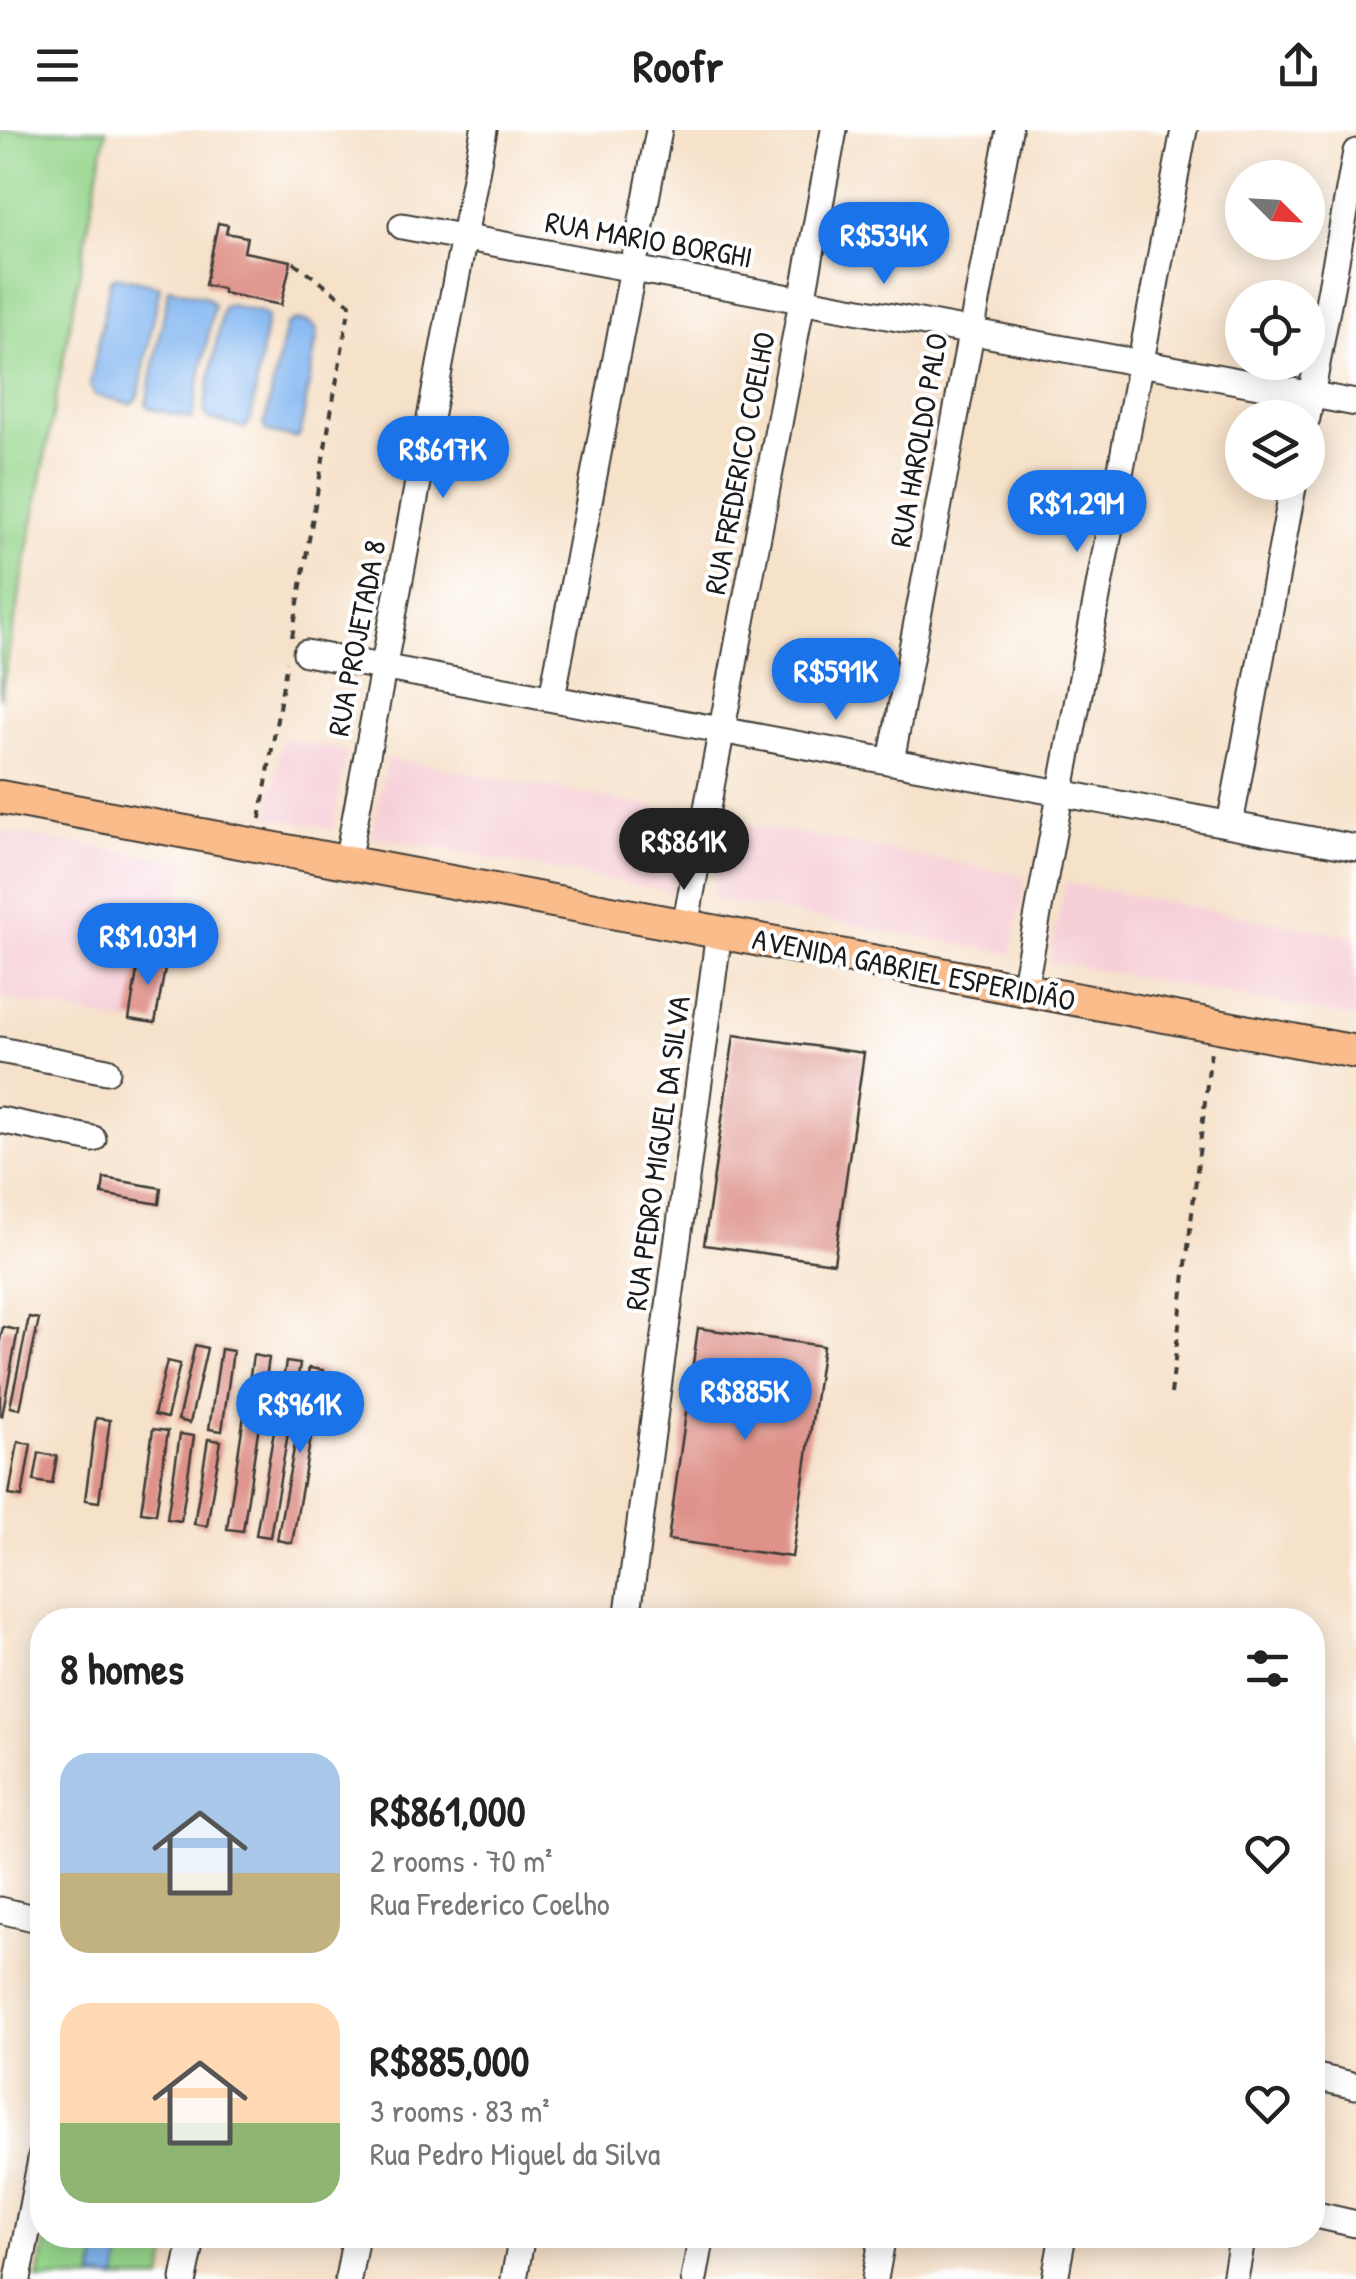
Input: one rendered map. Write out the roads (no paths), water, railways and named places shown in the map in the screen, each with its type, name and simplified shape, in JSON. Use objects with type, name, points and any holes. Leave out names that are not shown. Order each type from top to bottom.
[{"type":"main road","name":"AVENIDA GABRIEL ESPERIDIÃO","points":[[0,797],[1356,1052]]},
{"type":"street","name":"RUA PROJETADA 8","points":[[347,862],[484,130]]},
{"type":"street","points":[[552,698],[659,130]]},
{"type":"street","name":"RUA FREDERICO COELHO","points":[[685,926],[834,130]]},
{"type":"street","name":"RUA HAROLDO PALO","points":[[892,761],[1009,130]]},
{"type":"street","points":[[1024,990],[1184,130]]},
{"type":"street","points":[[1310,400],[1356,152]]},
{"type":"street","name":"RUA MARIO BORGHI","points":[[402,226],[1141,363],[1286,400]]},
{"type":"street","name":"RUA MARIO BORGHI","points":[[1325,405],[1356,404]]},
{"type":"street","points":[[1230,824],[1291,500]]},
{"type":"street","points":[[306,653],[1356,848]]},
{"type":"street","name":"RUA PEDRO MIGUEL DA SILVA","points":[[630,1608],[719,932]]},
{"type":"street","points":[[0,1050],[107,1071]]},
{"type":"street","points":[[0,1120],[93,1139]]},
{"type":"street","points":[[0,1910],[30,1917]]},
{"type":"street","points":[[1325,2079],[1356,2086]]},
{"type":"street","points":[[18,2279],[30,2216]]},
{"type":"street","points":[[1325,2217],[1356,2224]]},
{"type":"street","points":[[184,2279],[190,2248]]},
{"type":"street","points":[[348,2279],[354,2248]]},
{"type":"street","points":[[514,2279],[520,2248]]},
{"type":"street","points":[[694,2279],[700,2248]]},
{"type":"street","points":[[875,2279],[881,2248]]},
{"type":"street","points":[[1054,2279],[1060,2248]]},
{"type":"street","points":[[1235,2279],[1241,2248]]},
{"type":"water","points":[[116,276],[160,286],[138,397],[131,404],[95,395],[90,386],[110,281]]},
{"type":"water","points":[[169,288],[206,297],[214,305],[192,419],[146,405]]},
{"type":"water","points":[[229,305],[267,317],[251,419],[245,428],[208,419],[204,410],[223,307]]},
{"type":"water","points":[[296,320],[311,323],[318,331],[300,435],[295,438],[267,432],[264,427],[286,325]]},
{"type":"water","points":[[98,2248],[122,2248],[117,2279],[93,2278]]}]
